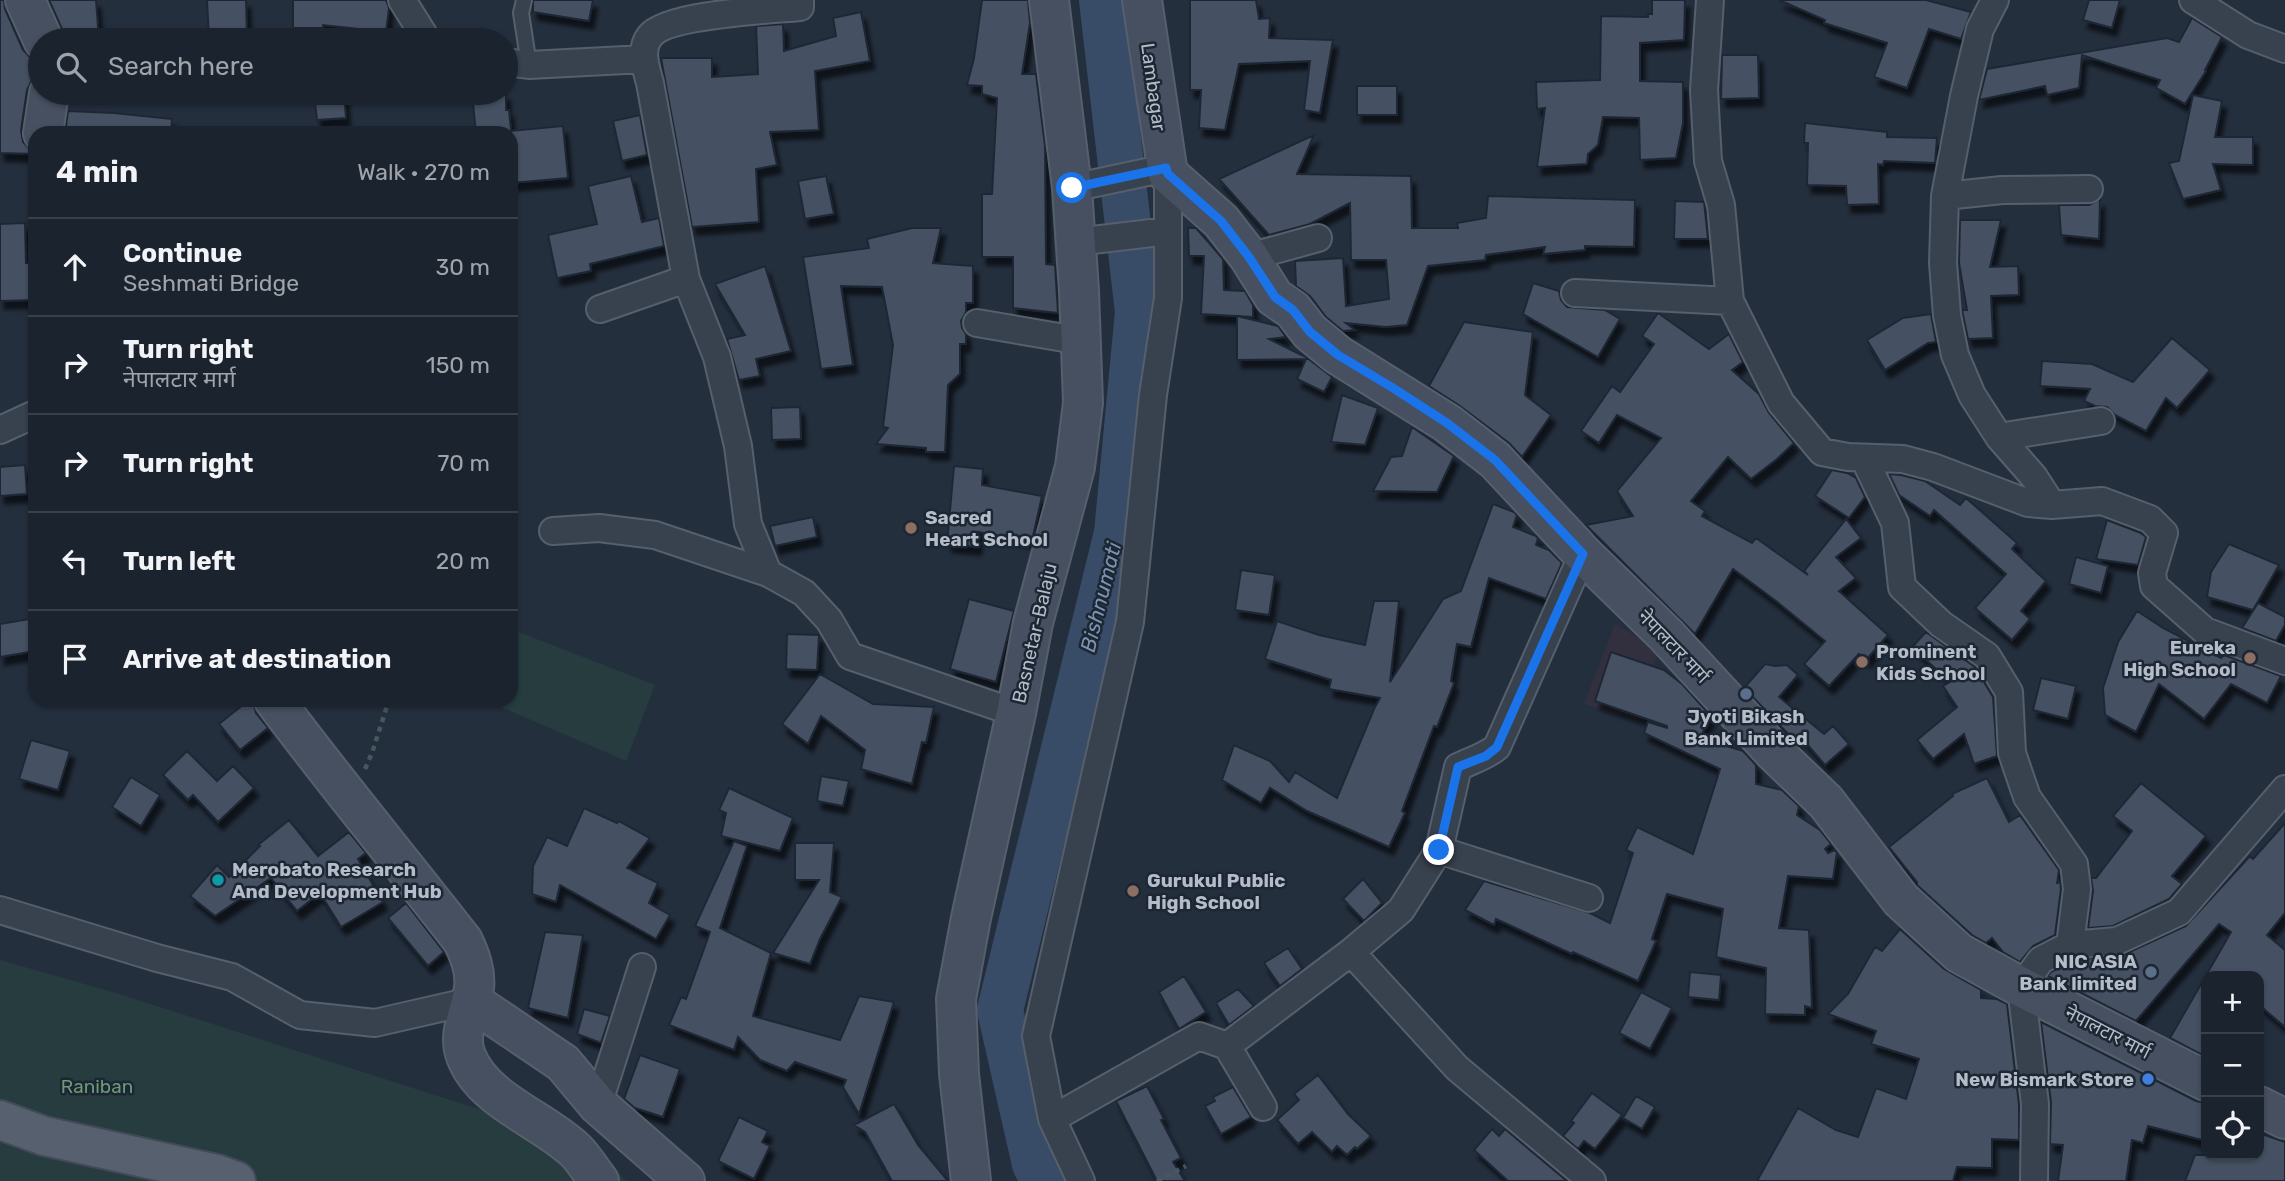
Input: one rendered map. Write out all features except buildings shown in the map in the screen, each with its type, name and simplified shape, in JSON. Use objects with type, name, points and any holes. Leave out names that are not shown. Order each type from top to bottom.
[{"type":"main road","points":[[0,1119],[44,1136],[217,1174],[236,1181]]},
{"type":"street","points":[[25,0],[38,28]]},
{"type":"street","points":[[402,0],[420,28]]},
{"type":"street","points":[[768,573],[748,524],[737,446],[717,357],[687,279],[644,59],[648,38],[657,29],[724,14],[800,7],[800,0]]},
{"type":"street","name":"Basnetar-Balaju","points":[[970,1164],[958,1074],[956,999],[1033,623],[1075,467],[1083,403],[1082,341],[1086,241],[1082,186],[1049,0]]},
{"type":"street","name":"Lambagar","points":[[1142,0],[1159,171]]},
{"type":"street","points":[[1710,0],[1704,90],[1708,161],[1721,205],[1730,301],[1781,403],[1822,452],[1864,458],[1903,459],[1933,467],[2028,503],[2052,505],[2102,501],[2150,519],[2164,533],[2152,573],[2154,586],[2205,631],[2285,661]]},
{"type":"street","points":[[1995,0],[1979,29],[1945,196],[1944,263],[1947,315],[1955,355],[1972,395],[1999,437],[2034,477],[2052,505]]},
{"type":"street","points":[[2193,0],[2248,35],[2285,49]]},
{"type":"street","points":[[518,63],[644,59]]},
{"type":"street","points":[[44,126],[47,105]]},
{"type":"street","points":[[1081,1181],[1052,1119],[1036,1036],[1130,622],[1153,395],[1168,298],[1157,232],[1159,171],[1082,186]]},
{"type":"street","name":"नेपालटार मार्ग","points":[[1159,171],[1221,221],[1275,297],[1293,310],[1310,332],[1338,355],[1447,423],[1495,460],[1583,554],[1666,635],[1773,751],[1826,802],[1901,900],[1959,953],[2201,1078]]},
{"type":"street","points":[[1945,196],[2002,190],[2089,189]]},
{"type":"street","points":[[1086,241],[1157,232]]},
{"type":"street","points":[[1249,257],[1318,238]]},
{"type":"street","points":[[600,309],[687,279]]},
{"type":"street","points":[[1575,293],[1730,301]]},
{"type":"street","points":[[976,323],[1082,341]]},
{"type":"street","points":[[0,430],[28,417]]},
{"type":"street","points":[[1999,437],[2101,421]]},
{"type":"street","points":[[1864,458],[1895,523],[1902,587],[1941,624],[1987,656],[2009,692],[2012,753],[2027,797],[2074,864],[2077,889],[2070,945]]},
{"type":"street","points":[[553,531],[599,528],[654,536],[768,573],[804,593],[829,620],[850,656],[1016,713]]},
{"type":"street","points":[[1227,1046],[1351,952],[1401,910],[1439,850],[1458,767],[1486,756],[1497,747],[1583,554]]},
{"type":"street","points":[[279,707],[463,941],[474,970],[474,985],[462,1042],[472,1069],[492,1091],[576,1151],[599,1181]]},
{"type":"street","points":[[2035,1181],[2035,1104],[2021,987],[2041,960],[2070,945],[2117,941],[2179,912],[2285,789]]},
{"type":"street","points":[[1439,850],[1588,898]]},
{"type":"street","points":[[0,910],[157,958],[232,977],[300,1015],[375,1023],[471,1001],[563,1063],[598,1105],[685,1181]]},
{"type":"street","points":[[1351,952],[1457,1068],[1592,1181]]},
{"type":"street","points":[[598,1105],[642,967]]},
{"type":"street","points":[[1052,1119],[1199,1036],[1227,1046],[1263,1107]]},
{"type":"street","points":[[2264,1108],[2285,1119]]},
{"type":"street","points":[[970,1164],[990,1181]]},
{"type":"lane","points":[[518,50],[524,0]]},
{"type":"path","points":[[342,789],[361,777],[372,754],[387,707]]},
{"type":"path","points":[[1157,1181],[1186,1166]]},
{"type":"shaded area","points":[[1615,624],[1658,649],[1638,720],[1584,704]]},
{"type":"green space","points":[[518,632],[655,685],[626,761],[501,707],[518,707]]},
{"type":"green space","name":"Raniban","points":[[0,960],[116,993],[594,1146],[626,1181],[0,1181]]},
{"type":"waterway","name":"Bishnumati","points":[[1044,1181],[1035,1164],[1000,1010],[1117,533],[1138,312],[1102,0]]},
{"type":"place","name":"Sacred Heart School","points":[[911,528]]},
{"type":"place","name":"Eureka High School","points":[[2250,658]]},
{"type":"place","name":"Prominent Kids School","points":[[1862,662]]},
{"type":"place","name":"Jyoti Bikash Bank Limited","points":[[1746,694]]},
{"type":"place","name":"Merobato Research And Development Hub","points":[[218,880]]},
{"type":"place","name":"Gurukul Public High School","points":[[1133,891]]},
{"type":"place","name":"NIC ASIA Bank limited","points":[[2151,972]]},
{"type":"place","name":"New Bismark Store","points":[[2148,1079]]},
{"type":"route","points":[[1072,188],[1166,168],[1168,174],[1221,221],[1275,297],[1293,310],[1310,332],[1338,355],[1447,423],[1495,460],[1583,554],[1497,747],[1486,756],[1458,767],[1439,850]]}]
